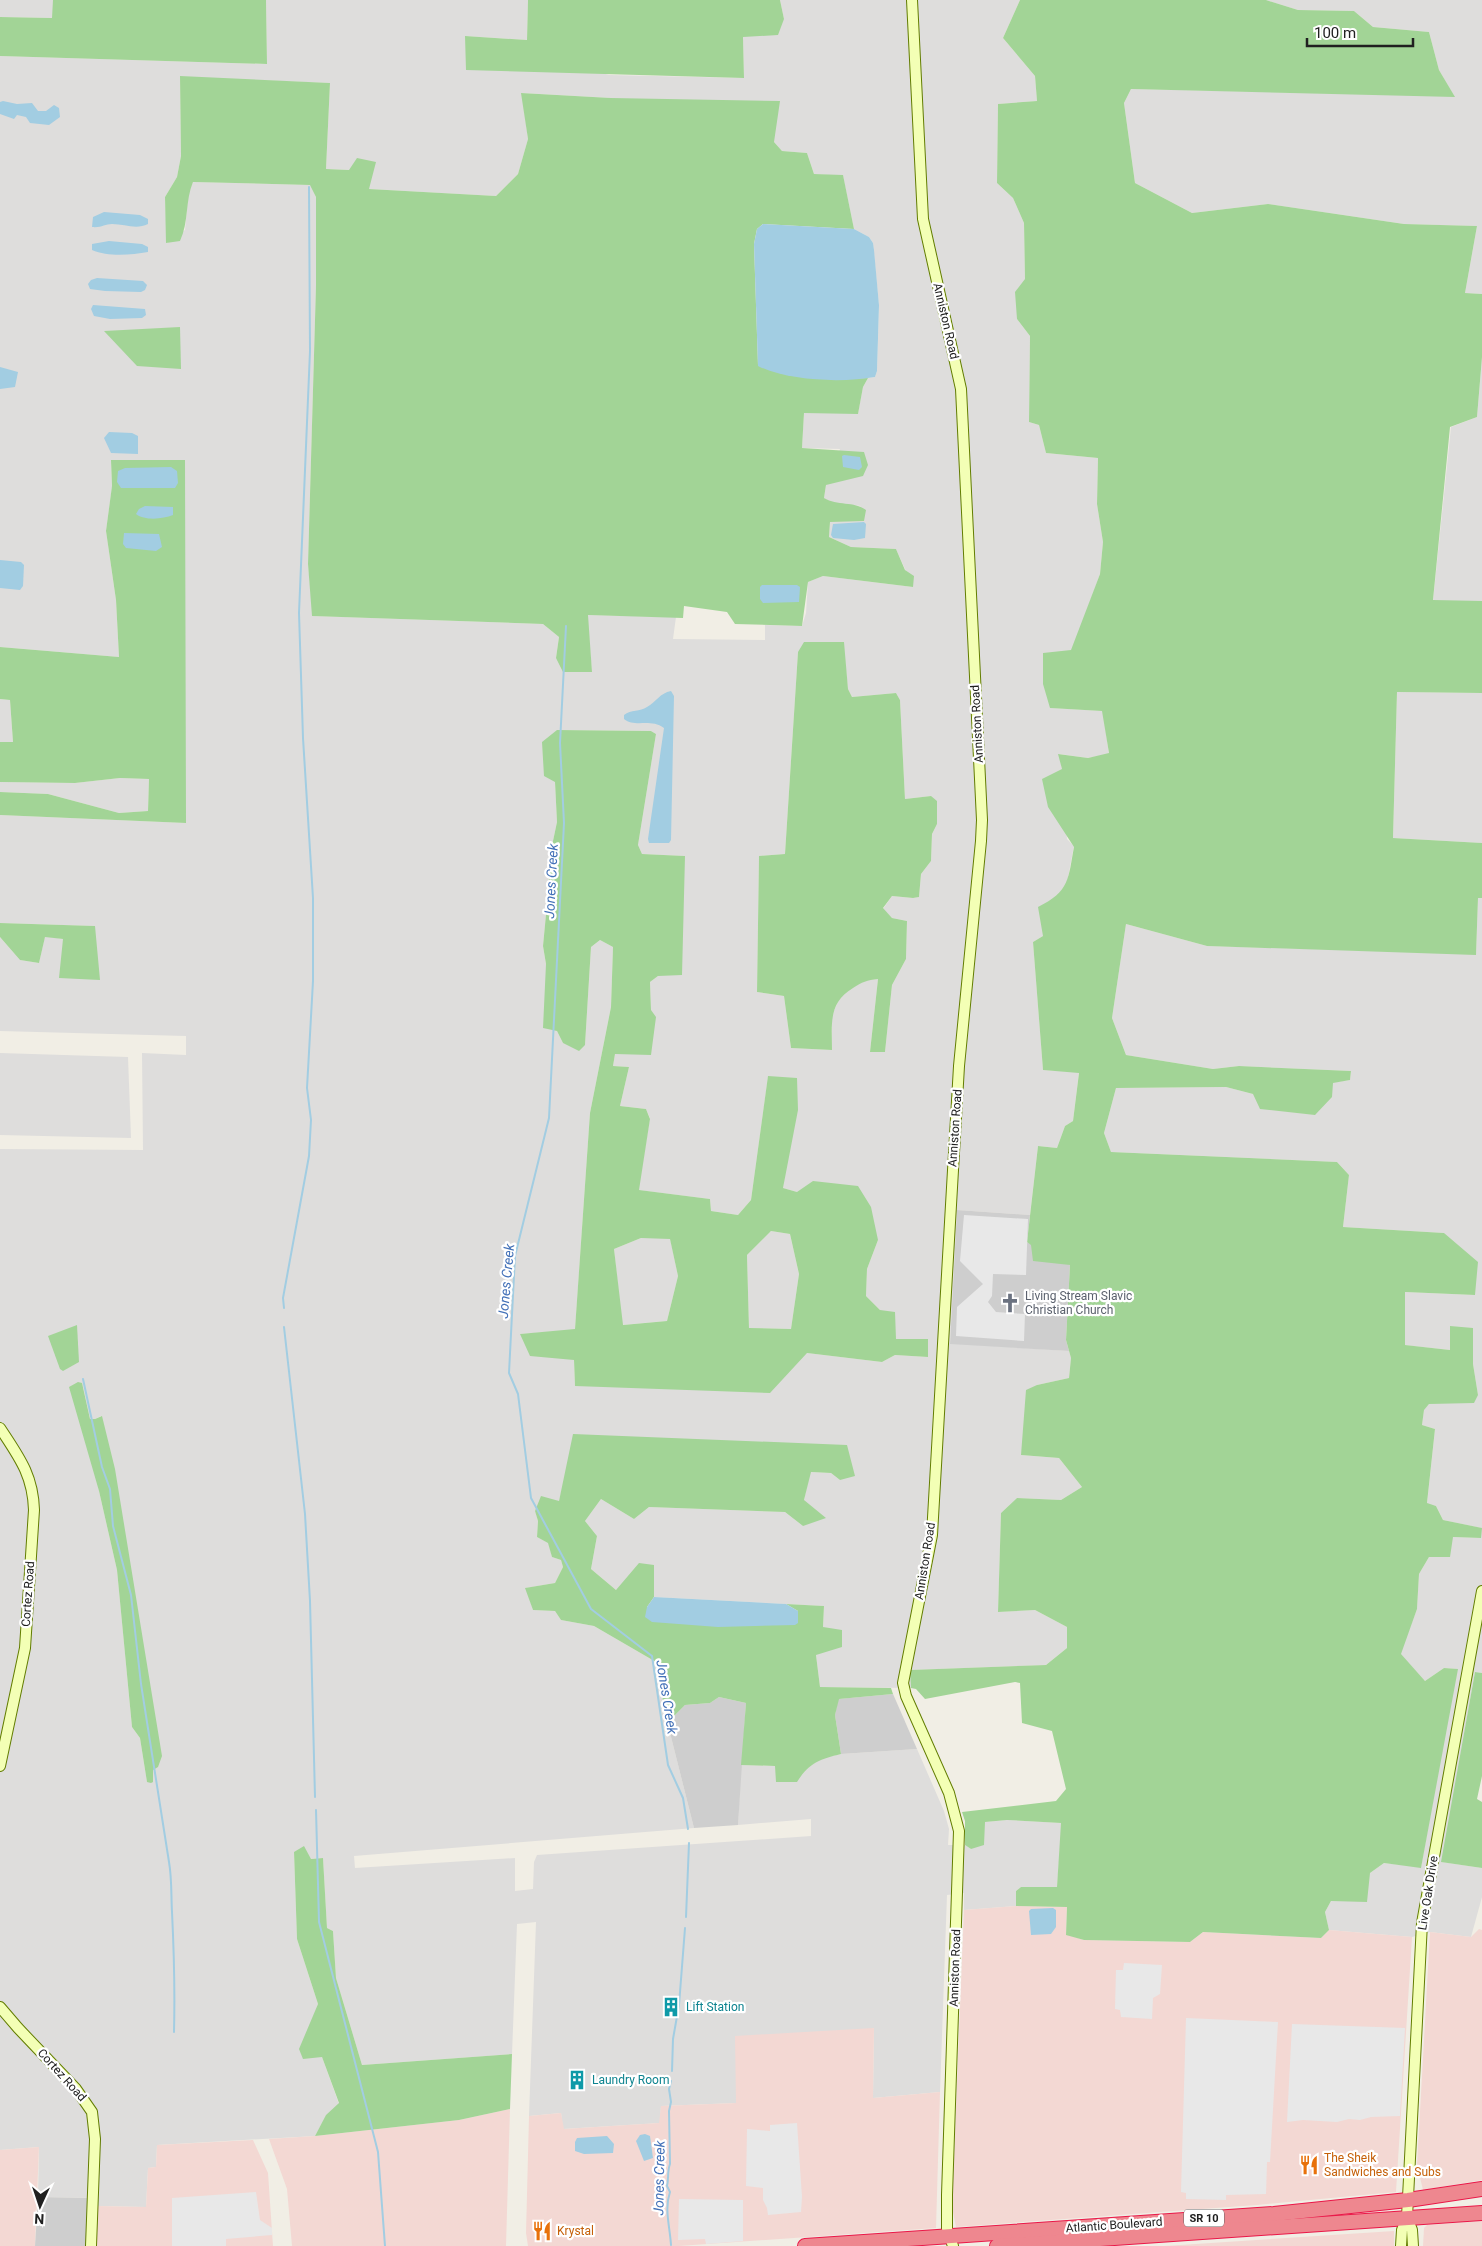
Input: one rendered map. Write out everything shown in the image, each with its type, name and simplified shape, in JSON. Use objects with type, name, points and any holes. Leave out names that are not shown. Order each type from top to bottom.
[{"type":"highway","name":"Atlantic Boulevard","points":[[805,2246],[951,2241],[1171,2221],[1274,2214],[1408,2200],[1482,2189]]},
{"type":"highway","name":"Atlantic Boulevard","points":[[997,2246],[1482,2213]]},
{"type":"highway","points":[[1155,2235],[1158,2230],[1168,2229],[1171,2221]]},
{"type":"street","name":"Anniston Road","points":[[912,0],[923,219],[961,389],[982,820],[958,1066],[932,1535],[903,1683],[906,1696],[949,1793],[959,1831],[946,2229],[951,2241]]},
{"type":"street","name":"Cortez Road","points":[[0,1428],[30,1477],[34,1492],[34,1510],[25,1648],[0,1766]]},
{"type":"street","name":"Live Oak Drive","points":[[1407,2217],[1422,1923],[1482,1591]]},
{"type":"street","name":"Cortez Road","points":[[0,2007],[76,2088],[92,2112],[95,2139],[91,2246]]},
{"type":"street","points":[[1401,2246],[1402,2230],[1407,2217]]},
{"type":"street","points":[[1407,2217],[1412,2230],[1412,2246]]},
{"type":"shaded area","points":[[0,0],[53,0],[53,18],[0,17]]},
{"type":"shaded area","points":[[266,0],[528,0],[527,40],[465,36],[609,75],[744,78],[743,37],[784,19],[780,0],[1020,0],[1003,38],[1035,76],[1037,101],[998,104],[997,183],[1013,198],[1024,223],[1025,279],[1017,319],[1030,336],[1029,422],[1039,425],[1046,453],[1098,458],[1097,504],[1103,542],[1100,574],[1051,708],[1103,711],[1109,754],[1088,758],[1059,754],[1062,769],[1067,839],[1074,846],[1067,883],[1055,899],[1043,936],[1033,942],[1043,1070],[1079,1072],[1073,1121],[1065,1126],[1057,1148],[1038,1146],[1030,1215],[957,1210],[950,1343],[1069,1351],[1071,1358],[1069,1378],[1037,1385],[1021,1455],[1059,1458],[1082,1487],[1061,1500],[1017,1498],[1001,1513],[998,1612],[1035,1610],[1067,1627],[1067,1648],[1046,1665],[911,1670],[911,1688],[820,1687],[816,1655],[823,1627],[824,1606],[654,1597],[654,1565],[616,1590],[591,1569],[597,1536],[585,1521],[601,1499],[634,1519],[649,1507],[785,1512],[803,1526],[804,1500],[810,1472],[831,1473],[840,1480],[847,1445],[566,1474],[559,1501],[535,1510],[538,1521],[537,1537],[549,1543],[552,1557],[561,1560],[563,1567],[555,1583],[526,1588],[533,1610],[555,1611],[561,1620],[594,1626],[656,1662],[666,1717],[694,1828],[354,1856],[355,1868],[515,1858],[515,1891],[533,1889],[534,1862],[537,1855],[811,1836],[811,1819],[738,1825],[741,1765],[775,1766],[804,1771],[821,1758],[841,1754],[917,1749],[944,1811],[949,1829],[948,1845],[965,1845],[971,1849],[985,1822],[1007,1820],[1062,1823],[1057,1887],[1021,1887],[1016,1891],[1016,1906],[964,1910],[964,1893],[947,1895],[940,2092],[873,2098],[874,2028],[736,2103],[661,2106],[660,2123],[563,2129],[561,2113],[529,2116],[536,1922],[517,1924],[512,2054],[362,2065],[336,1978],[333,1931],[327,1928],[323,1858],[310,1859],[294,1853],[297,1939],[318,2004],[314,2016],[322,2057],[339,2104],[326,2116],[315,2136],[157,2145],[156,2167],[148,2168],[146,2207],[97,2206],[97,2198],[38,2197],[39,2147],[0,2150],[0,1149],[143,1150],[142,1053],[186,1055],[186,1036],[0,1031],[0,937],[20,960],[39,963],[45,936],[63,939],[95,926],[0,923],[0,815],[186,823],[111,460],[112,487],[106,531],[116,600],[119,657],[0,647],[0,56],[267,64]],"holes":[[[180,77],[330,83],[326,169],[349,170],[369,189],[496,196],[518,174],[528,139],[522,93],[611,98],[774,142],[782,151],[807,153],[814,174],[843,176],[854,229],[869,237],[873,243],[879,305],[877,371],[875,377],[868,378],[863,387],[858,413],[804,412],[802,448],[840,449],[826,485],[824,498],[832,503],[861,506],[830,522],[829,537],[851,547],[896,549],[913,587],[823,576],[808,582],[806,613],[802,626],[765,625],[765,640],[673,639],[676,617],[587,615],[592,672],[556,658],[559,637],[543,624],[313,616],[308,564],[316,285],[316,197],[311,185],[193,182],[188,194],[185,230],[167,243],[165,197],[177,177],[181,156]],[[843,642],[848,689],[852,697],[896,693],[900,700],[905,799],[931,796],[937,824],[932,834],[931,861],[921,874],[919,897],[892,896],[883,909],[892,918],[907,921],[906,959],[892,985],[885,1052],[870,1052],[878,979],[865,980],[841,995],[832,1015],[832,1050],[791,1048],[784,996],[757,992],[759,856],[785,854],[798,652]],[[557,730],[651,731],[656,734],[638,845],[642,854],[685,856],[658,976],[650,982],[651,1010],[615,1054],[613,1066],[629,1067],[620,1106],[646,1109],[650,1118],[638,1190],[710,1199],[711,1211],[738,1215],[751,1200],[768,1077],[786,1166],[783,1188],[797,1192],[878,1240],[867,1269],[866,1296],[880,1310],[896,1339],[928,1357],[895,1355],[882,1362],[807,1353],[575,1386],[574,1360],[520,1334],[575,1330],[590,1113],[611,1007],[613,947],[600,940],[591,947],[585,1045],[563,1043],[557,1031],[543,946],[553,841],[557,822],[555,782]],[[82,1383],[90,1419],[101,1416],[153,1782],[147,1782],[140,1738],[132,1727],[117,1570],[99,1491]]]},
{"type":"shaded area","points":[[1266,0],[1482,0],[1482,294],[1465,293],[1477,226],[1404,224],[1268,204],[1192,213],[1135,183],[1124,103],[1131,89],[1454,96],[1439,70],[1429,32],[1373,27],[1354,11],[1298,10]]},
{"type":"shaded area","points":[[1482,357],[1482,601],[1433,601],[1451,427],[1477,417]]},
{"type":"shaded area","points":[[1397,692],[1482,693],[1482,843],[1393,838]]},
{"type":"shaded area","points":[[0,699],[10,700],[13,742],[0,742]]},
{"type":"shaded area","points":[[120,778],[149,779],[148,811],[119,813],[48,794],[0,792],[0,782],[75,783]]},
{"type":"shaded area","points":[[1478,898],[1482,898],[1482,1673],[1475,1672],[1442,1862],[1482,1868],[1482,1897],[1471,1937],[1430,1932],[1412,1937],[1329,1930],[1325,1912],[1331,1901],[1384,1863],[1421,1867],[1457,1669],[1444,1668],[1425,1681],[1400,1654],[1417,1609],[1419,1574],[1429,1557],[1453,1537],[1481,1538],[1481,1528],[1443,1520],[1436,1506],[1427,1504],[1435,1429],[1422,1425],[1424,1409],[1429,1404],[1478,1395],[1473,1364],[1473,1328],[1450,1350],[1404,1345],[1405,1292],[1475,1295],[1444,1233],[1343,1227],[1349,1175],[1337,1162],[1111,1152],[1104,1133],[1116,1088],[1226,1087],[1253,1094],[1350,1080],[1351,1071],[1239,1066],[1213,1069],[1126,1055],[1112,1018],[1126,924],[1207,946],[1476,954]]},
{"type":"shaded area","points":[[0,1053],[128,1057],[131,1138],[0,1135]]},
{"type":"shaded area","name":"Living Stream Slavic Christian Church","points":[[957,1210],[1030,1215],[1027,1242],[1070,1265],[1066,1340],[1069,1351],[950,1344]]},
{"type":"shaded area","points":[[964,1215],[1028,1219],[1026,1275],[993,1274],[992,1296],[988,1302],[996,1312],[1025,1314],[1024,1341],[956,1336],[957,1307],[983,1284],[960,1261]]},
{"type":"shaded area","points":[[771,1231],[790,1234],[799,1274],[791,1329],[749,1328],[747,1255]]},
{"type":"shaded area","points":[[641,1238],[670,1238],[678,1276],[667,1321],[622,1325],[614,1249]]},
{"type":"shaded area","points":[[893,1694],[917,1749],[841,1754],[835,1715],[838,1699]]},
{"type":"shaded area","points":[[719,1697],[746,1703],[738,1825],[694,1828],[666,1717],[671,1719],[685,1705],[710,1703]]},
{"type":"shaded area","points":[[1016,1906],[1067,1907],[1066,1934],[1084,1940],[1190,1942],[1203,1932],[1321,1938],[1329,1930],[1412,1937],[1396,2192],[1257,2205],[956,2227],[952,2207],[964,1910]]},
{"type":"shaded area","points":[[1479,1929],[1482,1930],[1482,2180],[1423,2190],[1417,2165],[1430,1932],[1471,1937]]},
{"type":"shaded area","points":[[1124,1963],[1162,1965],[1160,1994],[1153,1998],[1152,2019],[1121,2017],[1120,2010],[1115,2009],[1116,1970],[1123,1970]]},
{"type":"shaded area","points":[[1186,2018],[1278,2022],[1270,2162],[1267,2162],[1266,2194],[1226,2195],[1226,2200],[1186,2199],[1186,2193],[1181,2192]]},
{"type":"shaded area","points":[[1292,2024],[1405,2028],[1400,2116],[1371,2117],[1360,2120],[1349,2119],[1337,2122],[1303,2120],[1287,2122]]},
{"type":"shaded area","points":[[874,2028],[873,2098],[940,2092],[936,2228],[679,2246],[528,2246],[526,2233],[529,2116],[561,2113],[564,2129],[659,2123],[661,2106],[736,2103],[735,2036]]},
{"type":"shaded area","points":[[510,2109],[506,2246],[292,2246],[287,2189],[269,2139],[315,2136],[459,2120]]},
{"type":"shaded area","points":[[797,2123],[802,2197],[801,2212],[768,2215],[763,2200],[763,2188],[746,2186],[747,2129],[770,2131],[770,2125]]},
{"type":"shaded area","points":[[253,2140],[268,2173],[273,2246],[96,2246],[97,2206],[146,2207],[148,2168],[156,2167],[157,2145]]},
{"type":"shaded area","points":[[39,2147],[35,2246],[0,2246],[0,2150]]},
{"type":"shaded area","points":[[256,2192],[260,2220],[272,2228],[272,2235],[226,2239],[226,2246],[172,2246],[172,2198]]},
{"type":"shaded area","points":[[38,2197],[88,2198],[86,2246],[35,2246]]},
{"type":"shaded area","points":[[679,2199],[743,2200],[743,2241],[706,2244],[705,2239],[678,2240]]},
{"type":"shaded area","points":[[1482,2221],[1482,2246],[1423,2246],[1424,2228],[1427,2225]]},
{"type":"shaded area","points":[[1394,2231],[1394,2246],[1165,2246]]},
{"type":"green space","points":[[53,0],[266,0],[267,64],[0,56],[0,17],[52,18]]},
{"type":"green space","points":[[528,0],[780,0],[784,19],[778,35],[743,37],[744,78],[466,70],[465,36],[527,40]]},
{"type":"green space","points":[[1020,0],[1266,0],[1298,10],[1354,11],[1373,27],[1429,32],[1439,70],[1455,97],[1131,89],[1124,103],[1135,183],[1192,213],[1268,204],[1404,224],[1477,226],[1465,293],[1482,294],[1482,357],[1477,417],[1450,427],[1433,600],[1482,601],[1482,693],[1397,692],[1393,838],[1482,843],[1482,898],[1478,898],[1476,955],[1207,946],[1126,924],[1112,1018],[1126,1055],[1213,1069],[1239,1066],[1351,1071],[1350,1080],[1333,1083],[1332,1097],[1315,1115],[1260,1109],[1253,1094],[1226,1087],[1116,1088],[1104,1133],[1111,1152],[1337,1162],[1349,1175],[1343,1227],[1444,1233],[1478,1262],[1475,1295],[1405,1292],[1405,1345],[1450,1350],[1450,1326],[1473,1328],[1473,1364],[1478,1395],[1474,1403],[1429,1404],[1424,1410],[1422,1425],[1435,1429],[1427,1503],[1436,1506],[1443,1520],[1482,1528],[1481,1538],[1453,1537],[1450,1557],[1429,1557],[1419,1574],[1417,1609],[1401,1654],[1425,1681],[1444,1668],[1458,1669],[1421,1868],[1384,1863],[1370,1873],[1367,1902],[1331,1901],[1325,1912],[1329,1930],[1321,1938],[1203,1932],[1190,1942],[1084,1940],[1066,1935],[1067,1907],[1016,1906],[1016,1891],[1021,1887],[1057,1887],[1061,1823],[1007,1820],[985,1822],[984,1845],[971,1849],[965,1845],[965,1821],[962,1812],[1056,1801],[1066,1789],[1052,1731],[1022,1723],[1020,1683],[1015,1682],[925,1699],[916,1689],[911,1688],[910,1670],[1046,1665],[1067,1648],[1067,1627],[1035,1610],[998,1612],[1001,1513],[1017,1498],[1061,1500],[1082,1487],[1059,1458],[1021,1455],[1026,1390],[1037,1385],[1069,1378],[1071,1358],[1066,1340],[1070,1265],[1033,1261],[1031,1245],[1027,1242],[1038,1146],[1057,1148],[1065,1126],[1073,1121],[1079,1073],[1043,1070],[1033,942],[1043,936],[1038,907],[1056,895],[1066,883],[1074,847],[1048,807],[1042,779],[1062,769],[1058,754],[1088,758],[1109,753],[1102,711],[1050,708],[1043,684],[1043,653],[1071,650],[1100,574],[1103,542],[1097,504],[1098,458],[1046,453],[1039,425],[1029,422],[1030,336],[1017,319],[1015,292],[1025,279],[1024,223],[1013,198],[997,183],[998,104],[1037,101],[1035,76],[1003,38]]},
{"type":"green space","points":[[180,76],[330,83],[326,169],[349,170],[357,158],[376,162],[369,189],[496,196],[518,174],[528,139],[521,93],[611,98],[780,101],[774,142],[782,151],[807,153],[814,174],[843,175],[854,229],[763,224],[757,229],[754,244],[758,365],[832,379],[868,378],[863,387],[858,414],[804,413],[802,448],[864,452],[868,465],[863,476],[826,485],[824,498],[834,502],[861,507],[866,510],[864,521],[830,522],[829,537],[851,547],[896,549],[905,570],[914,576],[913,587],[823,576],[808,582],[802,626],[735,624],[727,612],[684,606],[683,618],[588,615],[592,672],[563,672],[556,658],[559,637],[543,624],[312,616],[308,564],[316,285],[316,197],[310,185],[193,182],[185,226],[180,241],[166,243],[165,197],[177,177],[181,156]]},
{"type":"green space","points":[[180,327],[181,369],[137,366],[104,331]]},
{"type":"green space","points":[[111,460],[185,460],[186,823],[0,815],[0,792],[48,794],[119,813],[148,811],[149,779],[120,778],[75,783],[0,782],[0,742],[13,742],[10,700],[0,699],[0,647],[119,657],[116,600],[106,531],[112,486]]},
{"type":"green space","points":[[804,642],[844,642],[848,689],[852,697],[896,693],[900,700],[905,799],[931,796],[937,801],[937,824],[932,834],[931,861],[921,874],[919,897],[892,896],[883,908],[892,918],[907,921],[906,959],[892,985],[885,1052],[870,1052],[878,979],[859,984],[839,1000],[833,1015],[832,1050],[791,1048],[784,996],[757,992],[759,856],[785,854],[798,652]]},
{"type":"green space","points":[[557,730],[651,731],[656,734],[638,845],[642,854],[685,856],[682,975],[658,976],[650,982],[651,1010],[656,1017],[651,1055],[615,1054],[613,1066],[629,1067],[620,1106],[646,1109],[650,1119],[639,1190],[710,1199],[711,1211],[738,1215],[751,1200],[768,1076],[797,1078],[798,1110],[783,1188],[797,1192],[813,1181],[858,1186],[871,1207],[878,1240],[867,1269],[866,1296],[880,1310],[895,1312],[896,1339],[928,1339],[928,1357],[895,1355],[882,1362],[807,1353],[770,1393],[575,1386],[574,1360],[530,1356],[520,1334],[575,1329],[590,1113],[611,1007],[613,947],[600,940],[591,947],[585,1045],[579,1051],[563,1043],[557,1031],[543,1028],[546,964],[543,946],[553,841],[557,822],[555,782],[544,776],[542,742]],"holes":[[[771,1231],[790,1234],[799,1274],[791,1329],[749,1328],[747,1255]],[[641,1238],[670,1239],[678,1276],[667,1321],[623,1325],[614,1249]]]},
{"type":"green space","points":[[0,923],[95,926],[100,980],[59,978],[63,939],[45,937],[39,963],[20,960],[0,937]]},
{"type":"green space","points":[[77,1325],[79,1362],[63,1371],[60,1369],[48,1336]]},
{"type":"green space","points":[[78,1382],[82,1383],[90,1419],[102,1416],[115,1469],[162,1756],[158,1767],[153,1770],[153,1782],[151,1783],[147,1782],[140,1738],[132,1727],[117,1570],[99,1491],[69,1387]]},
{"type":"green space","points":[[573,1434],[847,1445],[855,1476],[840,1480],[831,1473],[811,1472],[804,1500],[826,1518],[803,1526],[785,1512],[649,1507],[634,1519],[601,1499],[585,1521],[597,1536],[591,1569],[616,1590],[639,1563],[654,1565],[654,1597],[647,1607],[798,1611],[786,1604],[824,1606],[823,1627],[842,1630],[842,1647],[816,1655],[820,1687],[891,1688],[893,1694],[839,1699],[835,1715],[841,1754],[811,1766],[797,1782],[776,1782],[775,1766],[741,1765],[746,1703],[719,1697],[710,1703],[685,1705],[671,1719],[666,1717],[656,1662],[594,1626],[561,1620],[555,1611],[533,1610],[525,1588],[555,1583],[563,1567],[561,1560],[552,1557],[548,1543],[537,1537],[538,1521],[535,1511],[541,1496],[559,1501]]},
{"type":"green space","points":[[1475,1672],[1482,1673],[1482,1776],[1477,1799],[1482,1802],[1482,1868],[1441,1862]]},
{"type":"green space","points":[[304,1846],[311,1859],[323,1858],[327,1928],[333,1931],[336,1978],[362,2065],[512,2054],[510,2109],[459,2120],[315,2136],[326,2115],[339,2103],[322,2057],[303,2059],[299,2049],[318,2004],[297,1939],[294,1852]]},
{"type":"water","points":[[0,102],[17,104],[32,103],[38,111],[46,111],[54,105],[59,108],[60,117],[49,125],[30,123],[26,117],[17,115],[14,119],[0,114]]},
{"type":"water","points":[[104,212],[140,215],[148,219],[148,224],[139,227],[112,224],[92,227],[93,217]]},
{"type":"water","points":[[763,224],[854,229],[869,237],[873,243],[879,305],[877,371],[875,377],[847,380],[800,378],[770,371],[758,366],[754,244],[757,229]]},
{"type":"water","points":[[109,241],[142,244],[148,247],[148,252],[127,255],[92,250],[92,244]]},
{"type":"water","points":[[97,278],[143,281],[147,285],[145,290],[141,292],[90,289],[88,284],[91,280]]},
{"type":"water","points":[[93,305],[145,309],[146,315],[142,318],[110,319],[94,316],[91,309]]},
{"type":"water","points":[[0,367],[18,372],[15,387],[0,389]]},
{"type":"water","points":[[109,432],[132,433],[138,436],[138,454],[111,453],[104,438]]},
{"type":"water","points":[[842,456],[860,457],[862,467],[859,470],[843,467]]},
{"type":"water","points":[[171,467],[177,471],[178,483],[175,488],[121,488],[117,482],[118,471],[125,468]]},
{"type":"water","points":[[145,506],[173,507],[173,515],[154,519],[144,518],[136,514],[139,509]]},
{"type":"water","points":[[864,522],[866,524],[865,538],[854,540],[833,538],[831,535],[833,524]]},
{"type":"water","points":[[124,533],[159,534],[162,547],[156,551],[126,548],[123,544]]},
{"type":"water","points":[[0,560],[21,562],[24,565],[23,586],[20,590],[0,588]]},
{"type":"water","points":[[762,585],[797,585],[800,587],[799,602],[763,603],[760,599],[760,587]]},
{"type":"water","points":[[671,691],[674,696],[671,840],[669,843],[649,843],[648,839],[664,728],[653,724],[628,722],[624,719],[624,715],[644,709]]},
{"type":"water","points":[[654,1597],[786,1604],[798,1611],[798,1623],[795,1625],[718,1627],[652,1622],[645,1617],[647,1607]]},
{"type":"water","points":[[1053,1908],[1056,1910],[1056,1927],[1051,1934],[1031,1935],[1029,1911],[1031,1909]]},
{"type":"water","points":[[640,2135],[650,2136],[653,2158],[644,2161],[636,2141]]},
{"type":"water","points":[[607,2136],[614,2144],[613,2153],[584,2154],[575,2151],[577,2138]]},
{"type":"waterway","points":[[284,1308],[283,1298],[309,1156],[311,1120],[307,1088],[313,981],[313,898],[303,738],[299,613],[310,351],[309,187]]},
{"type":"waterway","name":"Jones Creek","points":[[566,626],[560,743],[564,823],[549,1118],[515,1256],[509,1373],[518,1394],[531,1498],[591,1609],[652,1656],[668,1765],[683,1798],[688,1829]]},
{"type":"waterway","points":[[284,1327],[305,1514],[310,1601],[315,1797]]},
{"type":"waterway","points":[[83,1379],[102,1467],[110,1489],[113,1526],[131,1595],[141,1684],[170,1868],[174,1957],[174,2032]]},
{"type":"waterway","points":[[316,1810],[319,1922],[378,2152],[385,2246]]},
{"type":"waterway","name":"Jones Creek","points":[[686,1917],[689,1843]]},
{"type":"waterway","name":"Jones Creek","points":[[672,2071],[673,2039],[679,2005],[685,1928]]},
{"type":"waterway","name":"Jones Creek","points":[[671,2081],[669,2089],[671,2102],[669,2111],[670,2164],[667,2186],[670,2192],[667,2211],[671,2245]]},
{"type":"place","name":"Living Stream Slavic Christian Church","points":[[1010,1303]]},
{"type":"place","name":"Lift Station","points":[[671,2007]]},
{"type":"place","name":"Laundry Room","points":[[577,2080]]},
{"type":"place","name":"The Sheik Sandwiches and Subs","points":[[1309,2165]]},
{"type":"place","name":"Krystal","points":[[542,2231]]}]
